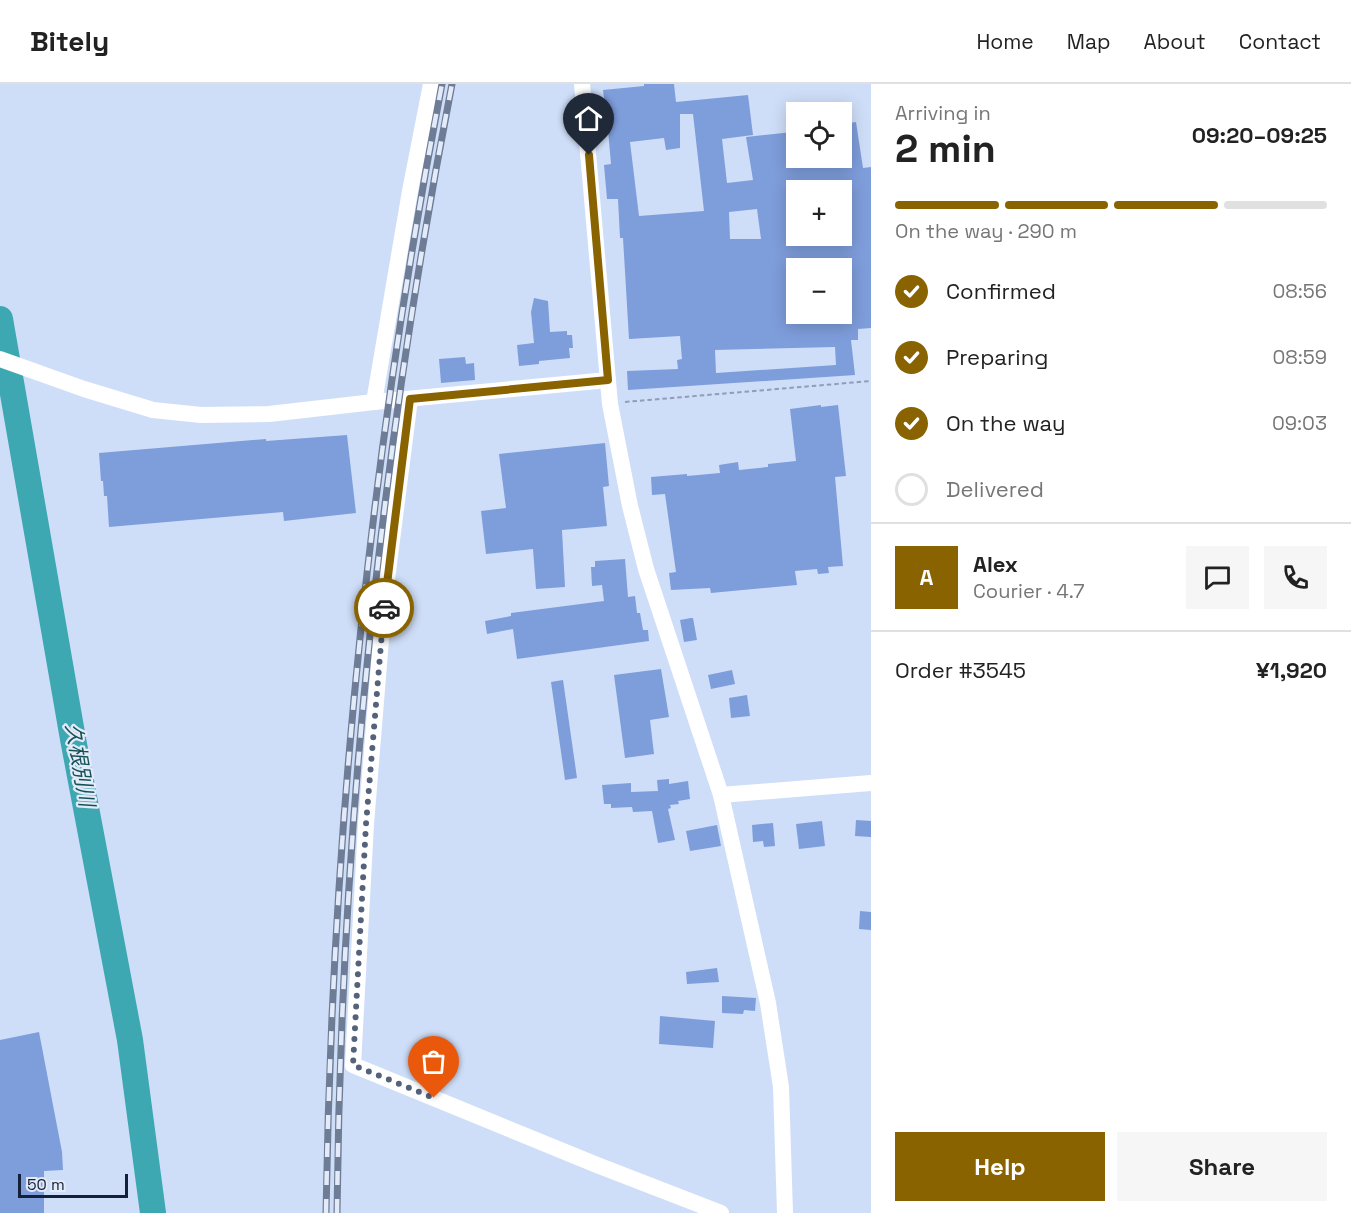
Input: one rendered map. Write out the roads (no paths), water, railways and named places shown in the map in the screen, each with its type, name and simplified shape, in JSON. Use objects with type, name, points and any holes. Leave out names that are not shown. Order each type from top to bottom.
[{"type":"street","points":[[374,402],[431,84]]},
{"type":"street","points":[[582,84],[610,404],[630,506],[646,569],[721,795],[768,1003],[778,1069],[783,1133],[785,1213]]},
{"type":"street","points":[[0,359],[153,410],[201,415],[269,414],[608,380]]},
{"type":"street","points":[[410,399],[384,603],[366,824],[353,1065],[597,1165],[722,1213]]},
{"type":"street","points":[[721,795],[871,783]]},
{"type":"waterway","name":"久根別川","points":[[0,319],[73,739],[130,1040],[153,1213]]},
{"type":"railway","points":[[326,1213],[337,929],[346,787],[359,646],[394,364],[442,84]]},
{"type":"railway","points":[[337,1213],[340,1071],[347,929],[356,787],[369,646],[404,364],[452,84]]}]
